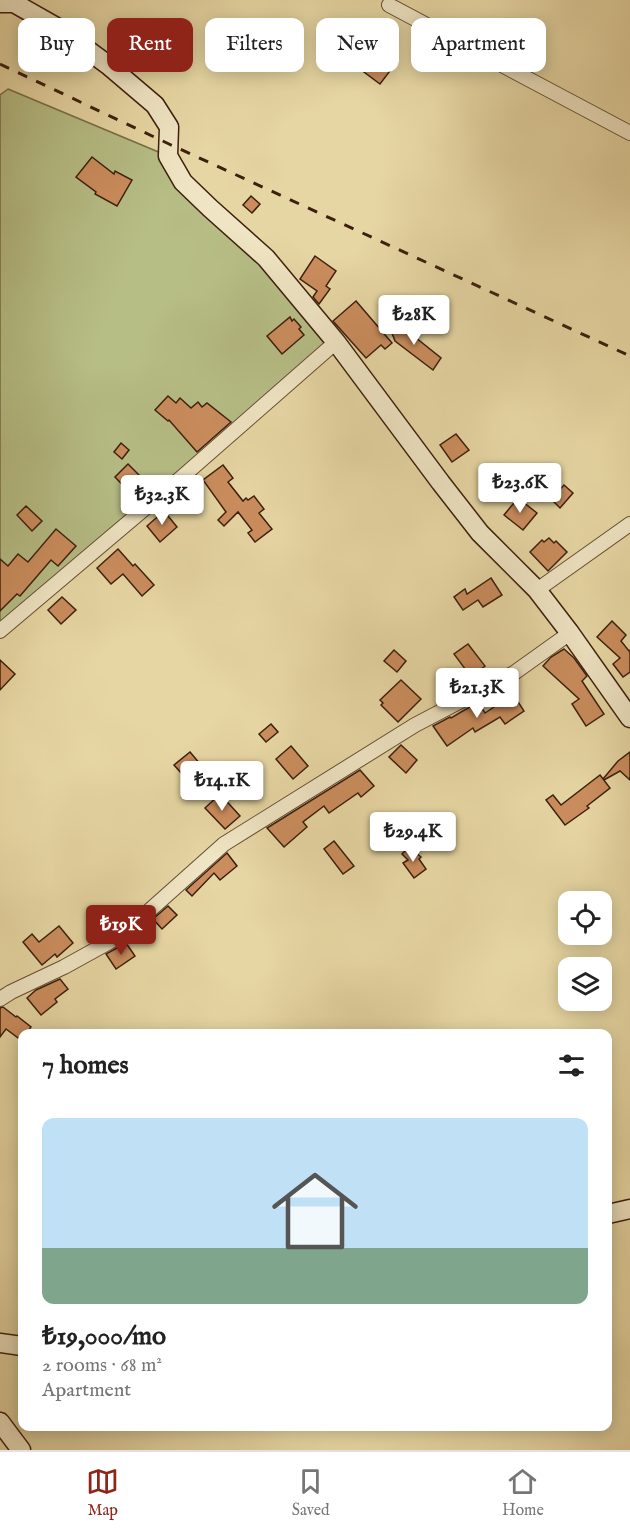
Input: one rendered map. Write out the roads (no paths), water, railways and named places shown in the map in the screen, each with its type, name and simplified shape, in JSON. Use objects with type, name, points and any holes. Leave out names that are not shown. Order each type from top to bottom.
[{"type":"street","points":[[0,3],[14,3],[58,28],[108,65],[155,105],[169,126],[168,156],[183,182],[266,258],[336,342],[480,532],[537,590],[630,718]]},
{"type":"street","points":[[389,5],[630,133]]},
{"type":"street","points":[[0,631],[182,477],[336,342]]},
{"type":"street","points":[[537,590],[630,524]]},
{"type":"street","points":[[0,999],[122,935],[224,844],[414,725],[514,673],[570,633]]},
{"type":"street","points":[[612,1213],[630,1209]]},
{"type":"street","points":[[0,1343],[18,1345]]},
{"type":"street","points":[[0,1422],[21,1450]]},
{"type":"railway","points":[[0,64],[630,356]]}]
